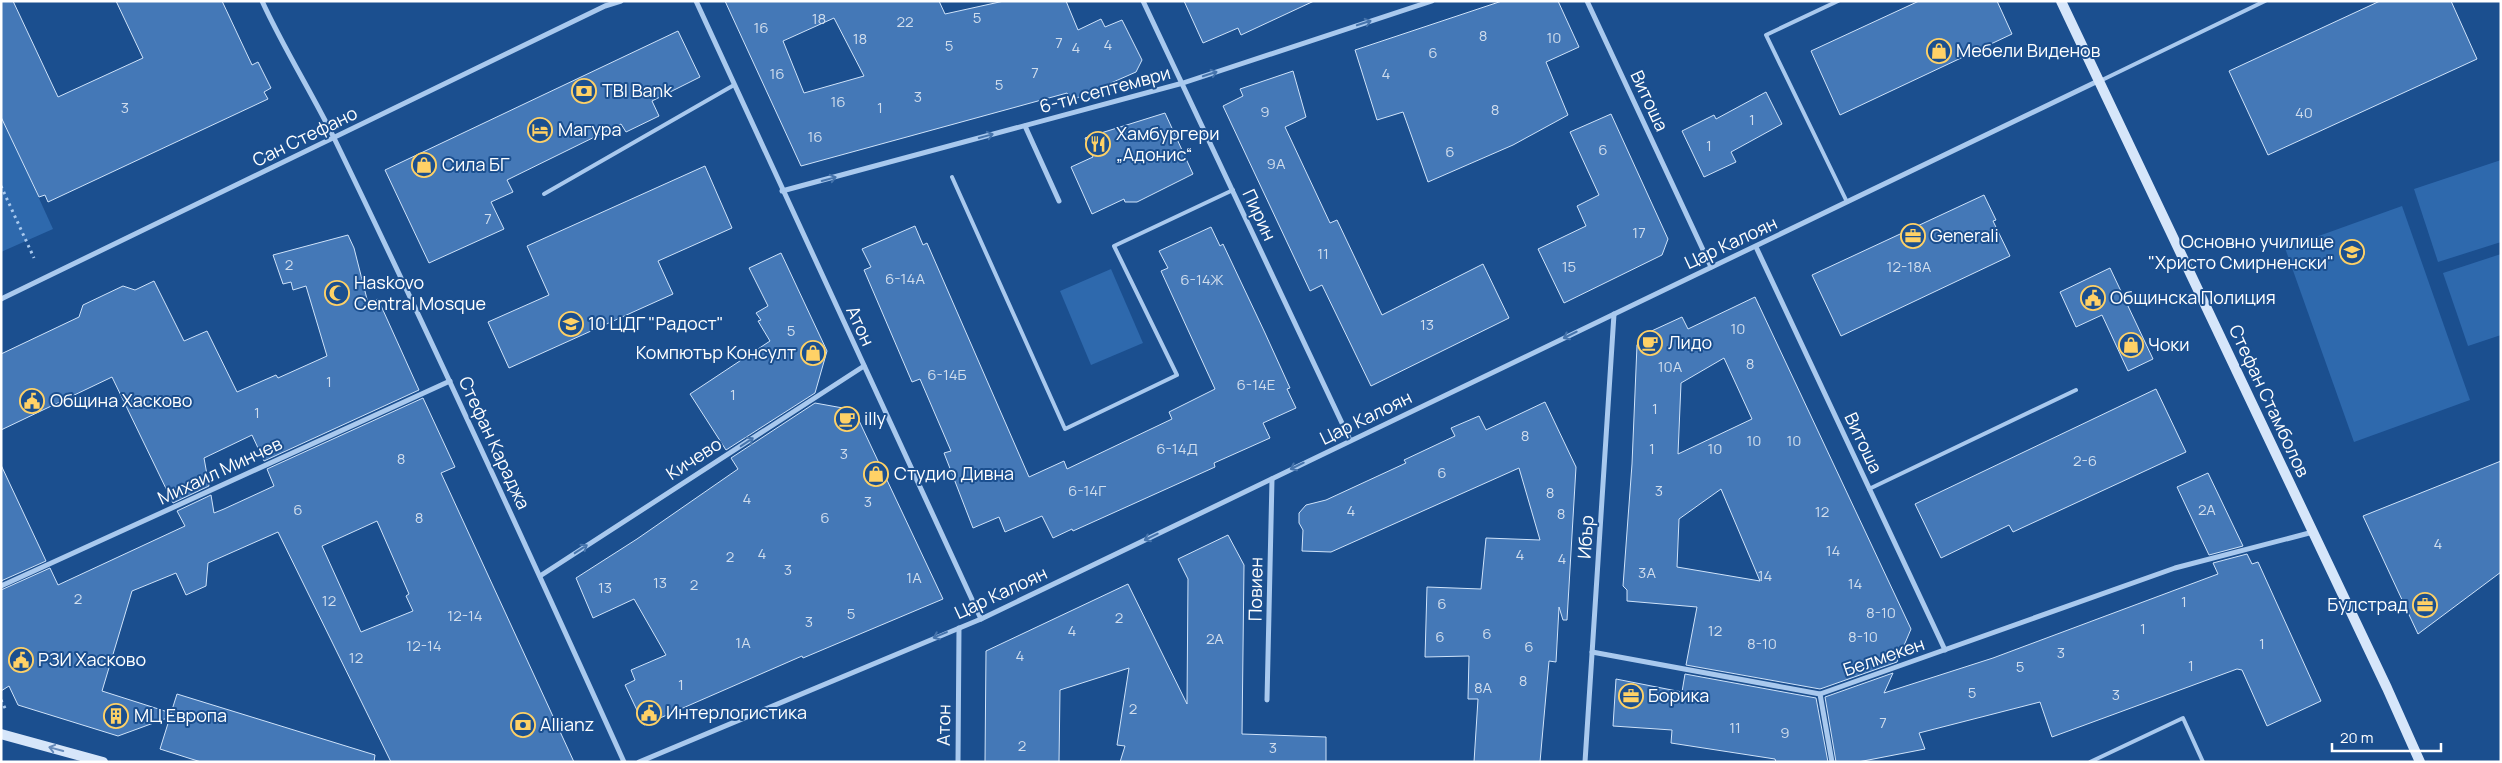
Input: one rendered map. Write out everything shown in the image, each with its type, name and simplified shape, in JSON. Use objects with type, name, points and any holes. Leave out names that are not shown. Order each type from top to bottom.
[{"type":"street","name":"Стефан Караджа","points":[[262,1],[283,46],[334,138],[450,381],[624,762]]},
{"type":"street","name":"Сан Стефано","points":[[1,300],[604,4],[620,1]]},
{"type":"street","name":"Атон","points":[[696,1],[981,619]]},
{"type":"street","name":"Пирин","points":[[1143,1],[1350,440]]},
{"type":"street","name":"6-ти септември","points":[[782,191],[1183,83],[1432,1]]},
{"type":"street","name":"Витоша","points":[[1587,1],[1711,267]]},
{"type":"street","name":"Стефан Стамболов","points":[[2061,1],[2420,762]]},
{"type":"street","name":"Цар Калоян","points":[[639,762],[981,619],[2098,82]]},
{"type":"street","points":[[1025,126],[1059,200]]},
{"type":"street","name":"Витоша","points":[[1756,247],[1945,650]]},
{"type":"street","name":"Ибър","points":[[1585,762],[1614,314]]},
{"type":"street","name":"Кичево","points":[[540,576],[864,366]]},
{"type":"street","name":"Михаил Минчев","points":[[1,586],[450,381]]},
{"type":"street","name":"Повиен","points":[[1267,700],[1272,479]]},
{"type":"street","name":"Белмекен","points":[[1592,652],[1820,694],[2174,568],[2313,532]]},
{"type":"street","name":"Атон","points":[[958,628],[958,762]]},
{"type":"street","points":[[1820,694],[1832,762]]},
{"type":"street","points":[[1,734],[103,762]]},
{"type":"lane","points":[[1838,1],[1766,35],[1847,202]]},
{"type":"lane","points":[[2098,82],[2265,1]]},
{"type":"lane","points":[[544,194],[734,85]]},
{"type":"lane","points":[[952,177],[1064,429],[1177,375],[1114,246],[1233,190]]},
{"type":"lane","points":[[1869,489],[2076,390]]},
{"type":"lane","points":[[2090,762],[2183,718],[2203,762]]},
{"type":"path","points":[[1,186],[44,279]]},
{"type":"shaded area","points":[[1,115],[53,229],[1,252]]},
{"type":"shaded area","points":[[2501,160],[2501,242],[2438,262],[2414,189]]},
{"type":"shaded area","points":[[2402,206],[2470,400],[2354,442],[2285,248]]},
{"type":"shaded area","points":[[2501,254],[2501,335],[2468,346],[2443,273]]},
{"type":"shaded area","points":[[1111,269],[1143,343],[1091,365],[1060,291]]},
{"type":"building","points":[[1,1],[13,1],[58,97],[143,58],[116,1],[222,1],[252,65],[258,62],[271,88],[264,92],[268,99],[48,202],[45,195],[39,197],[1,117]]},
{"type":"building","points":[[725,1],[939,1],[945,14],[1004,1],[1066,1],[1078,30],[1101,19],[1105,27],[1122,20],[1142,60],[1136,72],[1070,101],[1067,93],[801,166]],"holes":[[[834,18],[864,76],[804,93],[783,41]]]},
{"type":"building","points":[[1184,1],[1314,1],[1241,35],[1238,28],[1203,43]]},
{"type":"building","points":[[1502,1],[1558,1],[1579,47],[1546,62],[1568,115],[1513,145],[1428,182],[1403,112],[1377,120],[1355,50]]},
{"type":"building","points":[[1919,1],[1997,1],[2012,34],[1840,115],[1811,51]]},
{"type":"building","points":[[2380,1],[2451,1],[2477,59],[2268,155],[2229,71]]},
{"type":"building","points":[[678,31],[700,77],[652,101],[659,116],[626,132],[621,124],[507,180],[513,192],[491,202],[504,229],[429,263],[385,170]]},
{"type":"building","points":[[1293,71],[1306,117],[1285,127],[1330,223],[1337,220],[1382,315],[1483,264],[1509,318],[1371,386],[1322,285],[1310,291],[1223,106],[1243,96],[1240,89]]},
{"type":"building","points":[[1766,92],[1782,124],[1731,152],[1736,162],[1704,177],[1682,131],[1714,115],[1716,119]]},
{"type":"building","points":[[1165,113],[1193,174],[1137,202],[1125,202],[1124,199],[1092,214],[1071,167],[1093,157],[1085,138]]},
{"type":"building","points":[[1611,114],[1668,239],[1662,255],[1564,303],[1538,249],[1586,226],[1577,206],[1599,195],[1570,132]]},
{"type":"building","points":[[705,166],[732,228],[658,261],[673,294],[509,368],[488,322],[549,295],[527,246]]},
{"type":"building","points":[[1984,195],[1996,220],[1993,221],[2010,256],[1841,336],[1812,275]]},
{"type":"building","points":[[915,226],[923,245],[927,243],[1029,477],[1064,461],[1067,469],[1172,419],[1169,412],[1215,389],[1161,271],[1168,268],[1159,251],[1211,227],[1220,246],[1223,244],[1265,333],[1290,388],[1287,389],[1296,408],[1263,423],[1270,438],[1214,463],[1215,467],[1073,531],[1072,529],[1053,538],[1042,516],[1005,532],[999,517],[973,528],[944,453],[951,451],[920,379],[912,382],[864,270],[871,267],[862,249]]},
{"type":"building","points":[[348,235],[354,248],[368,303],[378,299],[419,390],[264,461],[252,435],[204,458],[209,486],[173,503],[112,377],[1,430],[1,354],[79,317],[83,305],[123,286],[135,290],[154,281],[184,341],[207,331],[237,392],[276,375],[278,378],[327,356],[306,286],[293,290],[291,282],[283,284],[273,255]]},
{"type":"building","points":[[781,253],[827,351],[815,393],[726,450],[690,394],[770,341],[758,321],[761,320],[756,313],[768,306],[749,268]]},
{"type":"building","points":[[2110,268],[2153,359],[2128,371],[2102,315],[2076,327],[2060,292]]},
{"type":"building","points":[[1755,297],[1911,629],[1897,662],[1820,689],[1686,665],[1697,607],[1627,601],[1627,590],[1623,586],[1632,464],[1637,345],[1645,334],[1682,317],[1688,329]],"holes":[[[1724,358],[1752,419],[1678,454],[1681,383]],[[1721,489],[1760,581],[1677,567],[1679,519]]]},
{"type":"building","points":[[2156,389],[2186,452],[2013,532],[2009,525],[1941,558],[1915,504]]},
{"type":"building","points":[[423,398],[455,467],[441,473],[574,762],[391,762],[278,532],[208,563],[206,586],[186,595],[176,573],[132,591],[102,691],[171,713],[177,694],[375,755],[374,762],[201,762],[160,749],[170,717],[118,736],[18,705],[9,686],[1,691],[1,590],[50,568],[58,585],[185,526],[177,511],[211,495],[214,513],[274,486],[267,469]],"holes":[[[377,521],[409,594],[406,596],[413,611],[361,632],[322,546]]]},
{"type":"building","points":[[1545,402],[1576,467],[1567,620],[1563,620],[1559,607],[1556,662],[1549,661],[1540,762],[1474,762],[1478,699],[1468,699],[1469,656],[1425,657],[1427,587],[1481,589],[1486,538],[1540,540],[1519,468],[1331,552],[1302,551],[1303,530],[1299,523],[1299,513],[1306,505],[1326,500],[1406,463],[1404,460],[1455,436],[1451,428],[1479,416],[1486,430]]},
{"type":"building","points":[[815,403],[854,410],[943,599],[803,658],[802,656],[644,725],[625,685],[635,680],[631,670],[666,655],[634,599],[593,618],[576,578],[637,539],[738,469],[731,458]]},
{"type":"building","points":[[2501,461],[2501,572],[2418,634],[2363,516]]},
{"type":"building","points":[[1,465],[46,561],[1,581]]},
{"type":"building","points":[[2208,473],[2243,546],[2209,555],[2177,487]]},
{"type":"building","points":[[1228,535],[1244,565],[1242,734],[1326,737],[1326,762],[1120,762],[1125,746],[1117,745],[1129,668],[1060,690],[1059,762],[985,762],[986,651],[1128,584],[1187,704],[1188,579],[1178,559]]},
{"type":"building","points":[[2247,554],[2252,564],[2258,562],[2321,701],[2267,726],[2242,670],[2237,669],[2052,737],[2040,702],[1919,733],[1925,749],[1858,762],[1836,762],[1825,697],[1893,673],[1884,693],[1993,658],[2218,574],[2213,563]]},
{"type":"building","points":[[1685,674],[1816,698],[1828,762],[1776,762],[1775,759],[1671,743],[1672,730],[1613,726],[1616,679],[1682,692]]},
{"type":"place","name":"Мебели Виденов","points":[[1939,51]]},
{"type":"place","name":"TBI Bank","points":[[584,91]]},
{"type":"place","name":"Магура","points":[[540,130]]},
{"type":"place","name":"Хамбургери „Адонис“","points":[[1098,144]]},
{"type":"place","name":"Cилa БГ","points":[[424,165]]},
{"type":"place","name":"Generali","points":[[1913,236]]},
{"type":"place","name":"Основно училище \"Христо Смирненски\"","points":[[2352,252]]},
{"type":"place","name":"Haskovo Central Mosque","points":[[337,293]]},
{"type":"place","name":"Общинска Полиция","points":[[2093,298]]},
{"type":"place","name":"10 ЦДГ \"Радост\"","points":[[571,324]]},
{"type":"place","name":"Лидо","points":[[1650,343]]},
{"type":"place","name":"Чоки","points":[[2131,345]]},
{"type":"place","name":"Компютър Консулт","points":[[813,353]]},
{"type":"place","name":"Община Хасково","points":[[32,401]]},
{"type":"place","name":"illy","points":[[847,419]]},
{"type":"place","name":"Студио Дивна","points":[[876,474]]},
{"type":"place","name":"Булстрад","points":[[2425,605]]},
{"type":"place","name":"РЗИ Хасково","points":[[21,660]]},
{"type":"place","name":"Борика","points":[[1631,696]]},
{"type":"place","name":"Интерлогистика","points":[[649,713]]},
{"type":"place","name":"МЦ Европа","points":[[116,716]]},
{"type":"place","name":"Allianz","points":[[523,725]]}]
